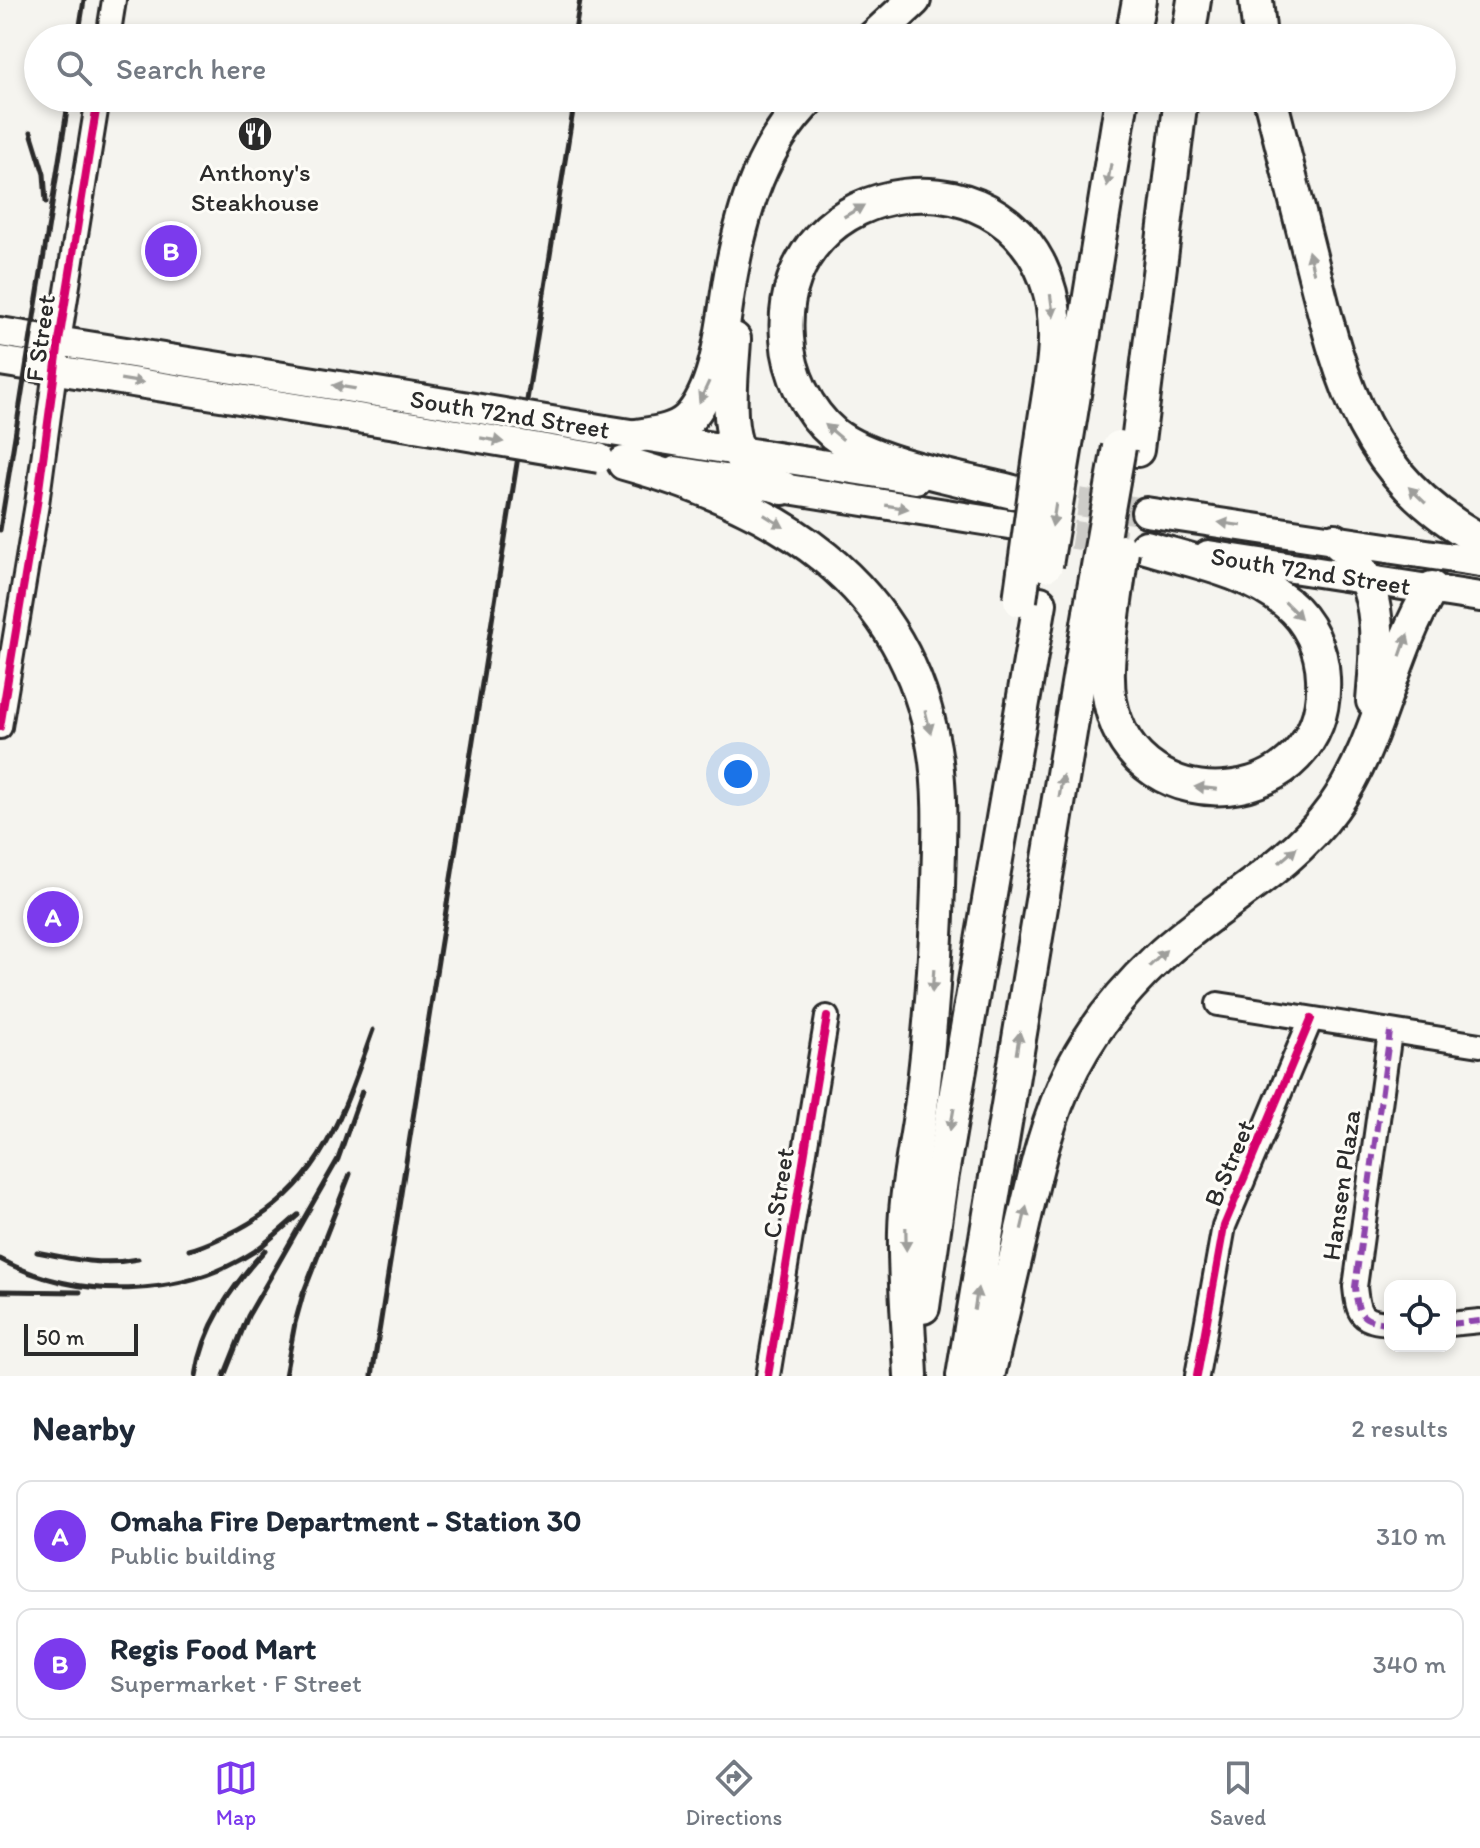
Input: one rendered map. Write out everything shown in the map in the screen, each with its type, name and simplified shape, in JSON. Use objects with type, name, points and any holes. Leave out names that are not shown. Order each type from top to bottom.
[{"type":"highway","points":[[888,24],[914,0]]},
{"type":"highway","points":[[1135,24],[1139,0]]},
{"type":"highway","points":[[1190,24],[1194,0]]},
{"type":"highway","points":[[1256,0],[1259,24]]},
{"type":"highway","points":[[620,452],[677,427],[687,420],[704,395],[719,344],[742,223],[755,181],[776,140],[799,112]]},
{"type":"highway","points":[[912,1376],[941,1180],[975,987],[1055,436],[1119,112]]},
{"type":"highway","points":[[963,1376],[1102,614],[1177,112]]},
{"type":"highway","points":[[1274,112],[1322,306],[1339,366],[1355,407],[1399,479],[1449,523],[1480,540]]},
{"type":"highway","points":[[755,181],[735,333],[732,407],[737,451],[744,463],[762,480],[783,488]]},
{"type":"highway","points":[[1016,492],[864,451],[834,434],[812,409],[800,388],[789,355],[786,319],[797,273],[824,233],[842,218],[873,201],[919,193],[953,197],[975,204],[1014,231],[1041,268],[1054,311],[1055,436]]},
{"type":"highway","points":[[620,452],[741,503],[787,529],[832,563],[867,601],[899,646],[928,719],[938,777],[939,872],[929,1037],[905,1229],[912,1376]]},
{"type":"highway","points":[[1335,540],[1356,560],[1367,578],[1376,634],[1367,744]]},
{"type":"highway","points":[[1102,614],[1114,713],[1136,752],[1164,776],[1197,788],[1222,790],[1244,786],[1263,780],[1283,767],[1307,740],[1321,706],[1323,671],[1311,633],[1299,614],[1282,600],[1245,579],[1144,546]]},
{"type":"highway","points":[[988,1376],[1035,1171],[1060,1094],[1088,1041],[1155,961],[1201,921],[1278,864],[1315,830],[1346,789],[1383,709],[1416,613],[1432,588]]},
{"type":"main road","name":"South 72nd Street","points":[[0,332],[57,355],[415,427],[620,452],[783,488],[1015,525]]},
{"type":"main road","name":"South 72nd Street","points":[[0,361],[57,355],[421,399],[605,430],[620,452]]},
{"type":"main road","name":"South 72nd Street","points":[[620,452],[737,451],[1016,492]]},
{"type":"main road","name":"South 72nd Street","points":[[1146,512],[1480,562]]},
{"type":"main road","name":"South 72nd Street","points":[[1144,546],[1480,597]]},
{"type":"street","points":[[110,24],[114,0]]},
{"type":"street","name":"F Street","points":[[0,727],[96,112]]},
{"type":"street","points":[[1218,1004],[1480,1045]]},
{"type":"street","name":"C Street","points":[[768,1376],[827,1017]]},
{"type":"street","name":"B Street","points":[[1197,1376],[1224,1226],[1311,1019]]},
{"type":"street","name":"Hansen Plaza","points":[[1384,1322],[1365,1318],[1357,1304],[1355,1287],[1390,1032]]},
{"type":"tunnel","points":[[1037,496],[1146,512]]},
{"type":"tunnel","points":[[1031,528],[1124,543]]},
{"type":"railway","points":[[80,24],[84,0]]},
{"type":"railway","points":[[576,24],[580,0]]},
{"type":"railway","points":[[0,530],[67,112]]},
{"type":"railway","points":[[372,1376],[573,112]]},
{"type":"railway","points":[[31,132],[44,174],[46,202]]},
{"type":"railway","points":[[189,1250],[229,1234],[260,1216],[286,1196],[307,1173],[338,1122],[373,1030]]},
{"type":"railway","points":[[224,1376],[248,1316],[338,1159],[362,1091]]},
{"type":"railway","points":[[285,1376],[303,1294],[350,1174]]},
{"type":"railway","points":[[0,1259],[30,1273],[95,1288],[162,1286],[226,1267],[255,1251],[298,1215]]},
{"type":"railway","points":[[196,1376],[212,1324],[241,1278],[265,1250]]},
{"type":"railway","points":[[37,1252],[100,1262],[138,1259]]},
{"type":"railway","points":[[0,1291],[80,1292]]},
{"type":"marked path","points":[[1384,1322],[1363,1315],[1355,1287],[1390,1032]]},
{"type":"marked path","points":[[1456,1323],[1480,1321]]},
{"type":"cycle path","points":[[0,727],[96,112]]},
{"type":"cycle path","points":[[768,1376],[827,1017]]},
{"type":"cycle path","points":[[1197,1376],[1224,1226],[1311,1019]]},
{"type":"place","name":"Anthony's Steakhouse","points":[[255,134]]},
{"type":"place","name":"Regis Food Mart","points":[[171,251]]},
{"type":"place","name":"Omaha Fire Department - Station 30","points":[[53,917]]}]
